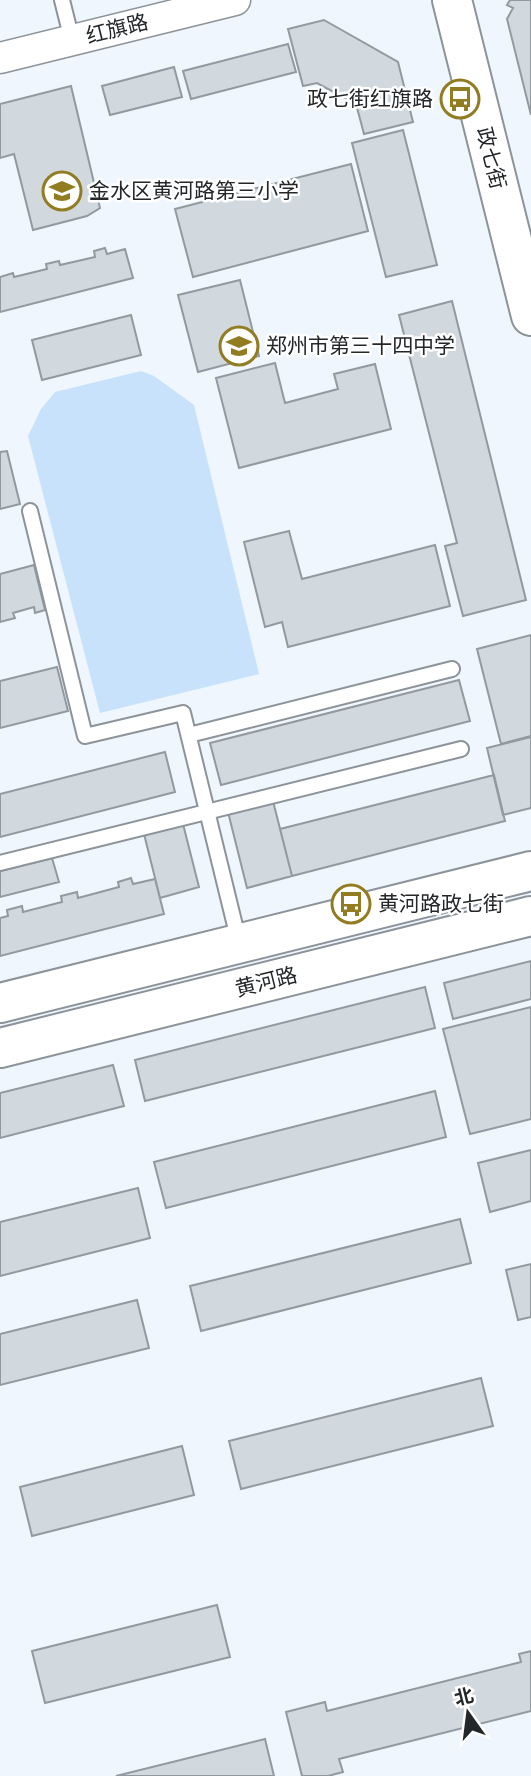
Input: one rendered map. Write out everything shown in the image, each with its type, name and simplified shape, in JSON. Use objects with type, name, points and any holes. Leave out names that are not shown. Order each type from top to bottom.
[{"type":"main road","name":"政七街","points":[[452,0],[531,316]]},
{"type":"main road","points":[[0,1003],[531,871]]},
{"type":"main road","name":"黄河路","points":[[0,1048],[531,916]]},
{"type":"street","name":"红旗路","points":[[0,58],[235,0]]},
{"type":"lane","points":[[62,0],[72,40]]},
{"type":"lane","points":[[30,511],[85,736],[183,713],[240,943]]},
{"type":"lane","points":[[189,735],[452,669]]},
{"type":"lane","points":[[0,863],[461,749]]},
{"type":"shaded area","points":[[141,371],[154,376],[194,405],[259,674],[100,713],[28,436],[41,409],[55,392]]},
{"type":"building","points":[[510,0],[531,0],[531,115],[507,19],[513,8],[507,5]]},
{"type":"building","points":[[324,20],[398,62],[413,122],[364,134],[356,104],[317,83],[303,86],[288,29]]},
{"type":"building","points":[[288,44],[296,72],[191,99],[183,71]]},
{"type":"building","points":[[174,67],[182,97],[110,115],[102,86]]},
{"type":"building","points":[[71,86],[100,208],[87,216],[33,230],[14,154],[0,158],[0,104]]},
{"type":"building","points":[[403,130],[437,265],[386,277],[352,143]]},
{"type":"building","points":[[351,164],[368,231],[193,277],[175,209]]},
{"type":"building","points":[[105,248],[107,254],[125,249],[133,278],[0,312],[0,277],[13,273],[14,277],[47,269],[46,264],[59,261],[60,265],[95,257],[94,251]]},
{"type":"building","points":[[240,280],[259,356],[198,372],[178,295]]},
{"type":"building","points":[[452,301],[526,600],[463,616],[445,546],[457,543],[399,315]]},
{"type":"building","points":[[131,315],[141,355],[42,380],[32,340]]},
{"type":"building","points":[[275,363],[285,403],[338,389],[334,374],[375,364],[391,429],[239,468],[216,378]]},
{"type":"building","points":[[7,451],[20,504],[0,509],[0,452]]},
{"type":"building","points":[[289,531],[302,579],[435,545],[450,606],[288,647],[282,622],[265,627],[244,542]]},
{"type":"building","points":[[34,565],[45,610],[35,613],[34,607],[13,613],[15,618],[0,622],[0,574]]},
{"type":"building","points":[[531,635],[531,736],[501,744],[477,649]]},
{"type":"building","points":[[57,667],[68,711],[0,728],[0,681]]},
{"type":"building","points":[[459,680],[470,721],[221,785],[210,743]]},
{"type":"building","points":[[531,737],[531,808],[503,815],[487,748]]},
{"type":"building","points":[[165,752],[175,792],[0,837],[0,794]]},
{"type":"building","points":[[494,775],[505,821],[292,876],[280,829]]},
{"type":"building","points":[[273,801],[292,876],[247,888],[228,812]]},
{"type":"building","points":[[183,824],[199,887],[160,898],[144,834]]},
{"type":"building","points":[[52,858],[59,882],[0,897],[0,871]]},
{"type":"building","points":[[131,878],[133,884],[155,879],[164,914],[0,956],[0,918],[8,916],[7,910],[22,906],[23,912],[62,902],[61,896],[77,892],[78,898],[119,887],[118,882]]},
{"type":"building","points":[[531,961],[531,999],[453,1019],[444,983]]},
{"type":"building","points":[[425,987],[435,1028],[145,1101],[135,1060]]},
{"type":"building","points":[[531,1007],[531,1119],[470,1134],[443,1029]]},
{"type":"building","points":[[113,1065],[124,1106],[0,1138],[0,1093]]},
{"type":"building","points":[[435,1091],[446,1137],[166,1208],[154,1162]]},
{"type":"building","points":[[531,1150],[531,1201],[490,1212],[478,1163]]},
{"type":"building","points":[[138,1188],[150,1238],[0,1276],[0,1222]]},
{"type":"building","points":[[460,1219],[471,1263],[201,1331],[190,1286]]},
{"type":"building","points":[[531,1264],[531,1317],[518,1320],[506,1270]]},
{"type":"building","points":[[137,1300],[149,1348],[0,1385],[0,1334]]},
{"type":"building","points":[[481,1378],[493,1426],[241,1489],[229,1441]]},
{"type":"building","points":[[182,1446],[194,1495],[32,1536],[20,1487]]},
{"type":"building","points":[[217,1605],[230,1657],[45,1703],[32,1651]]},
{"type":"building","points":[[531,1651],[531,1711],[339,1759],[343,1772],[328,1776],[302,1776],[286,1712],[325,1702],[327,1711],[521,1662],[519,1654]]},
{"type":"building","points":[[265,1739],[274,1776],[116,1776]]},
{"type":"place","name":"政七街红旗路","points":[[460,99]]},
{"type":"place","name":"金水区黄河路第三小学","points":[[62,191]]},
{"type":"place","name":"郑州市第三十四中学","points":[[239,346]]},
{"type":"place","name":"黄河路政七街","points":[[351,904]]}]
